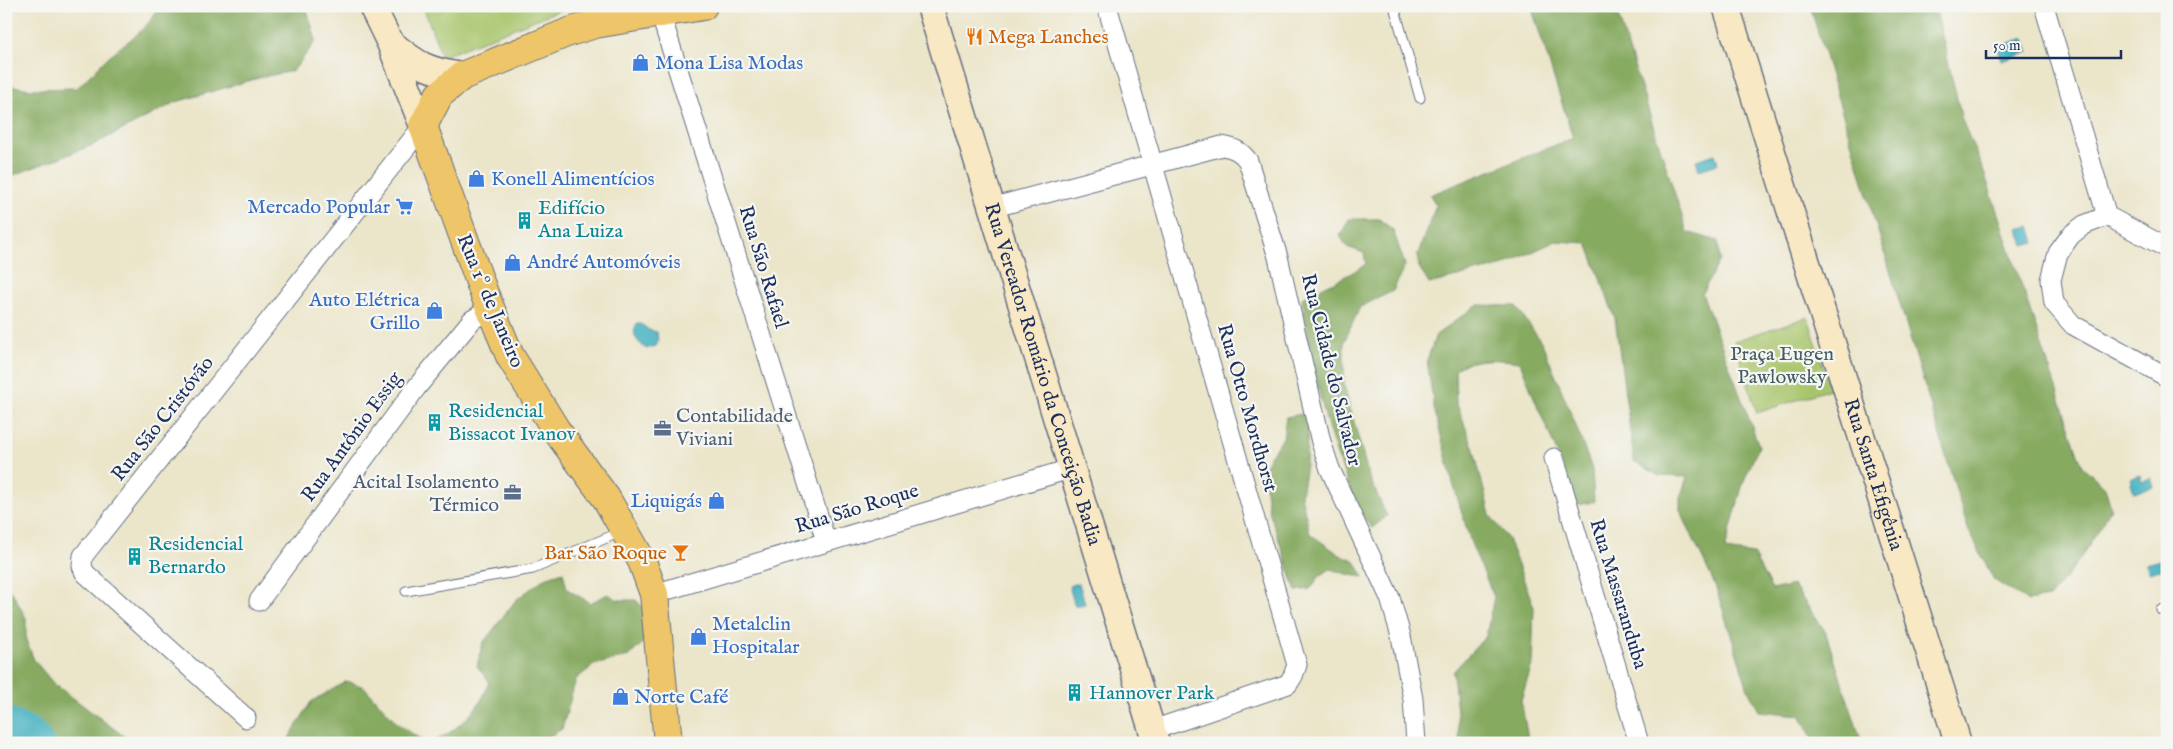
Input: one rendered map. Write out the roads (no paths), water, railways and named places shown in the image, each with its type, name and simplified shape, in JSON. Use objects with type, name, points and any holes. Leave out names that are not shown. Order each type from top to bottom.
[{"type":"main road","points":[[422,126],[439,95],[462,76],[569,32],[595,24],[659,10],[703,6]]},
{"type":"main road","name":"Rua 1º de Janeiro","points":[[422,126],[490,309],[510,356],[556,430],[606,498],[642,561],[654,594],[668,743]]},
{"type":"street","name":"Rua 1º de Janeiro","points":[[372,6],[390,43],[422,126]]},
{"type":"street","name":"Rua Vereador Romário da Conceição Badia","points":[[930,6],[1155,736]]},
{"type":"street","name":"Rua Otto Mordhorst","points":[[1107,6],[1297,665],[1288,684],[1155,736]]},
{"type":"street","name":"Rua Santa Efigênia","points":[[1726,6],[1958,743]]},
{"type":"street","points":[[2044,6],[2107,216],[2167,248]]},
{"type":"street","name":"Rua São Rafael","points":[[659,10],[826,541]]},
{"type":"street","name":"Rua 1º de Janeiro","points":[[390,43],[425,68],[439,73],[462,76]]},
{"type":"street","name":"Rua São Cristóvão","points":[[246,718],[85,573],[82,566],[83,556],[422,126]]},
{"type":"street","name":"Rua Cidade do Salvador","points":[[992,208],[1222,146],[1233,148],[1242,153],[1248,161],[1278,257],[1327,460],[1390,598],[1398,626],[1413,699],[1416,743]]},
{"type":"street","points":[[2107,216],[2084,225],[2071,235],[2058,253],[2050,280],[2054,303],[2073,325],[2167,377]]},
{"type":"street","name":"Rua Antônio Essig","points":[[259,601],[416,388],[472,320],[490,309]]},
{"type":"street","name":"Rua Massaranduba","points":[[1554,458],[1639,743]]},
{"type":"street","name":"Rua São Roque","points":[[654,594],[1073,468]]},
{"type":"lane","points":[[1394,6],[1420,98]]},
{"type":"lane","points":[[406,591],[532,569],[626,530]]},
{"type":"water","points":[[2024,38],[2029,52],[2002,61],[1997,47]]},
{"type":"water","points":[[1715,154],[1718,164],[1699,170],[1696,160]]},
{"type":"water","points":[[2030,226],[2035,242],[2024,245],[2018,229]]},
{"type":"water","points":[[637,324],[657,332],[658,342],[656,346],[646,349],[638,341],[634,332]]},
{"type":"water","points":[[2140,475],[2142,481],[2151,478],[2154,487],[2134,493],[2130,479]]},
{"type":"water","points":[[2165,559],[2167,568],[2149,573],[2146,564]]},
{"type":"water","points":[[1079,583],[1085,604],[1075,606],[1069,586]]},
{"type":"waterway","points":[[6,723],[29,733],[38,743]]},
{"type":"place","name":"Mega Lanches","points":[[974,37]]},
{"type":"place","name":"Mona Lisa Modas","points":[[641,63]]},
{"type":"place","name":"Konell Alimentícios","points":[[477,179]]},
{"type":"place","name":"Mercado Popular","points":[[404,207]]},
{"type":"place","name":"Edifício Ana Luiza","points":[[524,220]]},
{"type":"place","name":"André Automóveis","points":[[513,262]]},
{"type":"place","name":"Auto Elétrica Grillo","points":[[434,311]]},
{"type":"place","name":"Residencial Bissacot Ivanov","points":[[434,422]]},
{"type":"place","name":"Contabilidade Viviani","points":[[662,428]]},
{"type":"place","name":"Acital Isolamento Térmico","points":[[513,493]]},
{"type":"place","name":"Liquigás","points":[[716,501]]},
{"type":"place","name":"Bar São Roque","points":[[681,553]]},
{"type":"place","name":"Residencial Bernardo","points":[[134,556]]},
{"type":"place","name":"Metalclin Hospitalar","points":[[698,636]]},
{"type":"place","name":"Hannover Park","points":[[1075,693]]},
{"type":"place","name":"Norte Café","points":[[620,697]]},
{"type":"park label","name":"Praça Eugen Pawlowsky","points":[[1782,366]]}]
